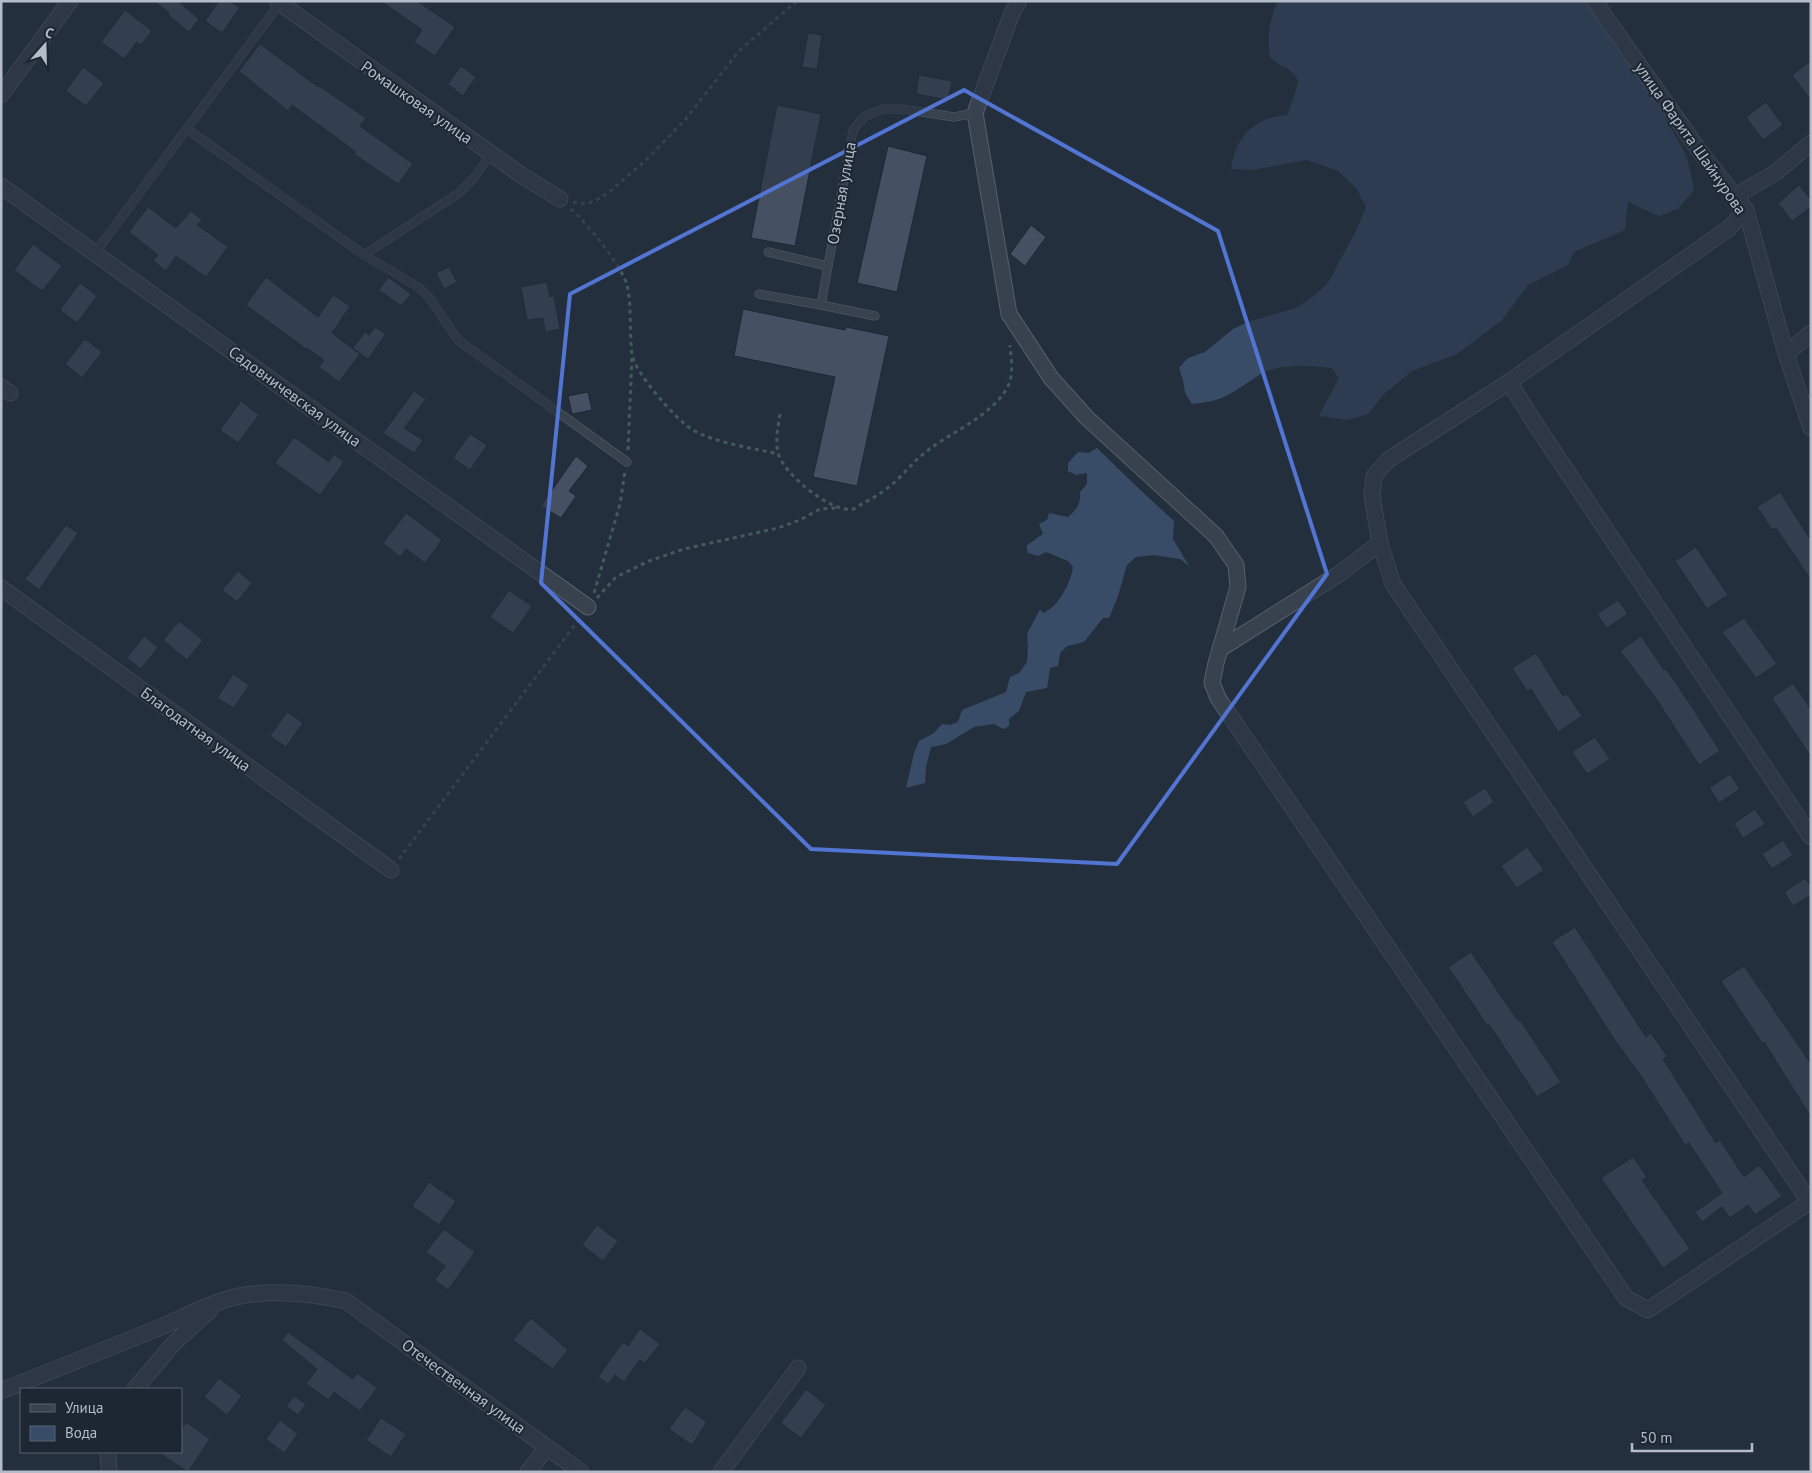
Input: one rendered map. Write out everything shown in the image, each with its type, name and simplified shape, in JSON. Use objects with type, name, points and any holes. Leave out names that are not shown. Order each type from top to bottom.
[{"type":"street","points":[[1,95],[70,1]]},
{"type":"street","points":[[1019,1],[1012,13],[975,113],[1009,314],[1051,378],[1087,418],[1216,536],[1236,565],[1238,587],[1212,683],[1218,698],[1626,1298],[1648,1310],[1810,1201],[1393,584],[1380,543],[1372,496],[1374,476],[1388,460],[1509,382],[1728,229],[1746,210]]},
{"type":"street","name":"улица Фарита Шайнурова","points":[[1594,1],[1702,153],[1746,210],[1786,354],[1811,428]]},
{"type":"street","name":"Ромашковая улица","points":[[278,2],[521,176],[560,199]]},
{"type":"street","points":[[1735,196],[1775,173],[1811,143]]},
{"type":"street","name":"Садовничевская улица","points":[[1,186],[588,607]]},
{"type":"street","points":[[1786,354],[1811,333]]},
{"type":"street","points":[[1509,382],[1536,426],[1811,837]]},
{"type":"street","points":[[1220,649],[1339,574],[1380,543]]},
{"type":"street","name":"Благодатная улица","points":[[1,588],[391,870]]},
{"type":"street","name":"Отечественная улица","points":[[219,1302],[244,1295],[283,1292],[314,1294],[346,1301],[581,1472]]},
{"type":"street","points":[[136,1388],[174,1343],[219,1302]]},
{"type":"street","points":[[1,1391],[219,1302]]},
{"type":"street","points":[[721,1472],[798,1368]]},
{"type":"street","points":[[528,1472],[547,1447]]},
{"type":"street","points":[[108,1453],[109,1472]]},
{"type":"lane","points":[[95,253],[278,2]]},
{"type":"lane","name":"Озерная улица","points":[[768,252],[828,266],[853,130],[865,116],[883,109],[903,109],[954,117],[975,113]]},
{"type":"lane","points":[[187,129],[364,255],[418,287],[429,298],[458,340],[627,462]]},
{"type":"lane","points":[[364,255],[459,193],[475,177],[491,154]]},
{"type":"lane","points":[[821,305],[828,266]]},
{"type":"lane","points":[[758,294],[875,316]]},
{"type":"path","points":[[560,199],[580,204],[593,202],[608,193],[646,160],[685,120],[739,52],[797,1]]},
{"type":"path","points":[[560,199],[583,220],[622,273],[628,286],[632,356],[627,462],[620,504],[598,583],[588,607]]},
{"type":"path","points":[[391,870],[588,607],[616,577],[684,549],[778,528],[800,520],[820,509],[852,509],[869,500],[894,483],[911,464],[932,447],[969,425],[995,402],[1008,386],[1012,369],[1009,314]]},
{"type":"path","points":[[632,356],[648,385],[674,414],[693,430],[720,440],[778,454]]},
{"type":"path","points":[[780,414],[776,436],[778,454],[792,473],[815,495],[838,508]]},
{"type":"highlighted area","points":[[964,90],[1218,231],[1327,574],[1117,864],[811,849],[541,583],[570,294]]},
{"type":"water","points":[[1278,1],[1586,1],[1663,114],[1687,157],[1694,190],[1678,209],[1659,216],[1628,201],[1625,230],[1574,252],[1568,265],[1528,285],[1502,320],[1457,354],[1412,371],[1384,394],[1368,414],[1348,420],[1319,416],[1339,378],[1332,368],[1317,367],[1293,366],[1270,370],[1226,396],[1209,402],[1192,404],[1185,393],[1179,368],[1188,358],[1205,352],[1233,329],[1248,322],[1296,308],[1314,296],[1328,283],[1357,229],[1366,207],[1357,189],[1338,171],[1307,160],[1253,170],[1231,169],[1237,148],[1248,131],[1265,120],[1287,115],[1295,94],[1298,80],[1289,69],[1278,64],[1270,57],[1270,28]]},
{"type":"water","points":[[1097,448],[1174,521],[1173,539],[1189,566],[1180,559],[1154,555],[1136,557],[1127,565],[1109,618],[1103,618],[1084,642],[1067,646],[1060,653],[1058,666],[1050,668],[1047,688],[1026,692],[1019,711],[1009,719],[1009,726],[1003,729],[994,724],[974,727],[946,744],[931,747],[926,767],[925,783],[906,788],[914,753],[919,741],[934,733],[942,724],[950,725],[958,722],[962,710],[1006,692],[1010,677],[1019,673],[1027,662],[1027,634],[1040,609],[1043,613],[1054,606],[1059,600],[1070,580],[1073,567],[1068,561],[1046,552],[1038,556],[1028,553],[1026,546],[1043,534],[1039,524],[1047,520],[1049,513],[1068,517],[1076,509],[1080,500],[1080,492],[1087,484],[1087,473],[1076,475],[1068,471],[1068,463],[1078,452],[1089,453]]},
{"type":"building","points":[[153,1],[178,1],[199,19],[189,32],[168,15],[170,13]]},
{"type":"building","points":[[219,1],[229,1],[240,8],[222,33],[205,21]]},
{"type":"building","points":[[381,1],[417,1],[455,27],[435,56],[414,42],[422,30]]},
{"type":"building","points":[[125,10],[152,31],[141,45],[137,42],[124,59],[101,42]]},
{"type":"building","points":[[808,33],[822,35],[817,69],[802,67]]},
{"type":"building","points":[[260,44],[318,87],[366,118],[360,126],[413,164],[398,184],[354,154],[356,152],[292,105],[288,111],[239,71]]},
{"type":"building","points":[[1811,61],[1811,100],[1792,75]]},
{"type":"building","points":[[461,66],[476,77],[463,96],[448,84]]},
{"type":"building","points":[[83,67],[104,83],[86,106],[66,91]]},
{"type":"building","points":[[919,75],[952,81],[948,100],[916,94]]},
{"type":"building","points":[[1766,102],[1783,125],[1763,140],[1746,117]]},
{"type":"building","points":[[777,105],[821,114],[795,246],[751,238]]},
{"type":"building","points":[[888,146],[927,156],[897,292],[857,283]]},
{"type":"building","points":[[1799,185],[1811,200],[1811,207],[1792,221],[1778,203]]},
{"type":"building","points":[[148,207],[176,228],[191,211],[202,220],[197,225],[228,247],[206,277],[176,256],[166,271],[153,261],[158,255],[129,232]]},
{"type":"building","points":[[1031,225],[1046,237],[1025,266],[1010,254]]},
{"type":"building","points":[[33,244],[62,266],[42,291],[14,270]]},
{"type":"building","points":[[449,267],[457,282],[444,289],[436,273]]},
{"type":"building","points":[[266,277],[318,317],[333,295],[350,306],[332,333],[360,354],[339,382],[319,367],[324,360],[246,305]]},
{"type":"building","points":[[388,277],[411,294],[401,306],[379,290]]},
{"type":"building","points":[[547,282],[550,297],[554,296],[560,329],[545,332],[543,318],[527,320],[521,287]]},
{"type":"building","points":[[80,283],[97,296],[77,323],[60,310]]},
{"type":"building","points":[[743,309],[845,330],[846,327],[889,336],[857,486],[813,477],[835,377],[734,356]]},
{"type":"building","points":[[375,327],[386,334],[368,359],[353,348],[365,332],[369,335]]},
{"type":"building","points":[[85,339],[102,352],[82,378],[65,364]]},
{"type":"building","points":[[414,391],[426,399],[404,428],[423,440],[414,453],[383,433]]},
{"type":"building","points":[[588,392],[592,410],[572,414],[568,396]]},
{"type":"building","points":[[241,401],[259,415],[238,443],[220,430]]},
{"type":"building","points":[[470,434],[487,445],[470,470],[453,458]]},
{"type":"building","points":[[294,437],[329,462],[334,454],[344,462],[320,495],[275,463]]},
{"type":"building","points":[[576,456],[588,466],[569,491],[576,496],[561,518],[541,506]]},
{"type":"building","points":[[1780,492],[1811,540],[1811,580],[1776,528],[1772,530],[1757,507]]},
{"type":"building","points":[[406,513],[442,540],[425,563],[406,549],[400,557],[383,543]]},
{"type":"building","points":[[66,525],[78,533],[39,590],[25,579]]},
{"type":"building","points":[[1696,547],[1728,595],[1707,609],[1675,561]]},
{"type":"building","points":[[238,571],[252,583],[237,602],[222,590]]},
{"type":"building","points":[[509,590],[532,606],[513,633],[490,617]]},
{"type":"building","points":[[1618,600],[1628,614],[1607,628],[1597,614]]},
{"type":"building","points":[[1744,618],[1777,664],[1756,678],[1722,632]]},
{"type":"building","points":[[179,621],[203,640],[187,660],[163,640]]},
{"type":"building","points":[[144,636],[158,647],[141,669],[127,658]]},
{"type":"building","points":[[1641,636],[1688,701],[1720,751],[1699,765],[1655,697],[1620,651]]},
{"type":"building","points":[[1536,653],[1563,696],[1567,694],[1582,716],[1558,732],[1531,689],[1527,691],[1512,668]]},
{"type":"building","points":[[233,674],[249,685],[234,708],[217,698]]},
{"type":"building","points":[[1793,683],[1811,710],[1811,757],[1772,698]]},
{"type":"building","points":[[287,712],[303,723],[286,747],[270,736]]},
{"type":"building","points":[[1595,737],[1610,759],[1587,774],[1572,752]]},
{"type":"building","points":[[1730,774],[1740,789],[1719,803],[1709,788]]},
{"type":"building","points":[[1485,788],[1494,802],[1473,817],[1463,802]]},
{"type":"building","points":[[1755,809],[1765,824],[1743,838],[1734,824]]},
{"type":"building","points":[[1783,840],[1793,855],[1772,869],[1762,854]]},
{"type":"building","points":[[1527,847],[1544,870],[1517,888],[1501,866]]},
{"type":"building","points":[[1805,878],[1811,886],[1811,895],[1793,906],[1784,892]]},
{"type":"building","points":[[1575,927],[1646,1037],[1651,1033],[1667,1056],[1663,1059],[1716,1143],[1720,1140],[1744,1177],[1759,1165],[1782,1196],[1755,1215],[1748,1205],[1730,1218],[1722,1207],[1702,1222],[1695,1212],[1722,1193],[1689,1143],[1685,1145],[1552,942]]},
{"type":"building","points":[[1471,952],[1518,1021],[1520,1020],[1561,1082],[1537,1097],[1489,1024],[1487,1025],[1448,967]]},
{"type":"building","points":[[1744,966],[1811,1064],[1811,1117],[1764,1042],[1762,1043],[1721,981]]},
{"type":"building","points":[[1633,1157],[1647,1177],[1642,1180],[1690,1249],[1663,1268],[1601,1178]]},
{"type":"building","points":[[429,1182],[456,1201],[439,1225],[412,1206]]},
{"type":"building","points":[[597,1225],[618,1241],[603,1261],[582,1245]]},
{"type":"building","points":[[444,1229],[475,1252],[448,1290],[435,1280],[445,1266],[426,1252]]},
{"type":"building","points":[[531,1318],[568,1350],[553,1369],[513,1340]]},
{"type":"building","points":[[640,1329],[660,1344],[645,1363],[640,1360],[624,1382],[615,1375],[608,1384],[598,1377],[623,1342],[628,1346]]},
{"type":"building","points":[[288,1332],[353,1379],[357,1373],[377,1388],[360,1411],[334,1392],[329,1400],[306,1384],[317,1369],[282,1340]]},
{"type":"building","points":[[219,1378],[242,1396],[227,1415],[204,1397]]},
{"type":"building","points":[[806,1389],[826,1405],[801,1438],[781,1423]]},
{"type":"building","points":[[294,1396],[306,1404],[298,1415],[286,1406]]},
{"type":"building","points":[[685,1407],[707,1422],[692,1445],[669,1429]]},
{"type":"building","points":[[381,1418],[406,1434],[391,1457],[366,1440]]},
{"type":"building","points":[[280,1420],[298,1434],[284,1453],[266,1439]]},
{"type":"building","points":[[186,1422],[210,1439],[188,1472],[160,1453],[182,1453],[182,1428]]}]
